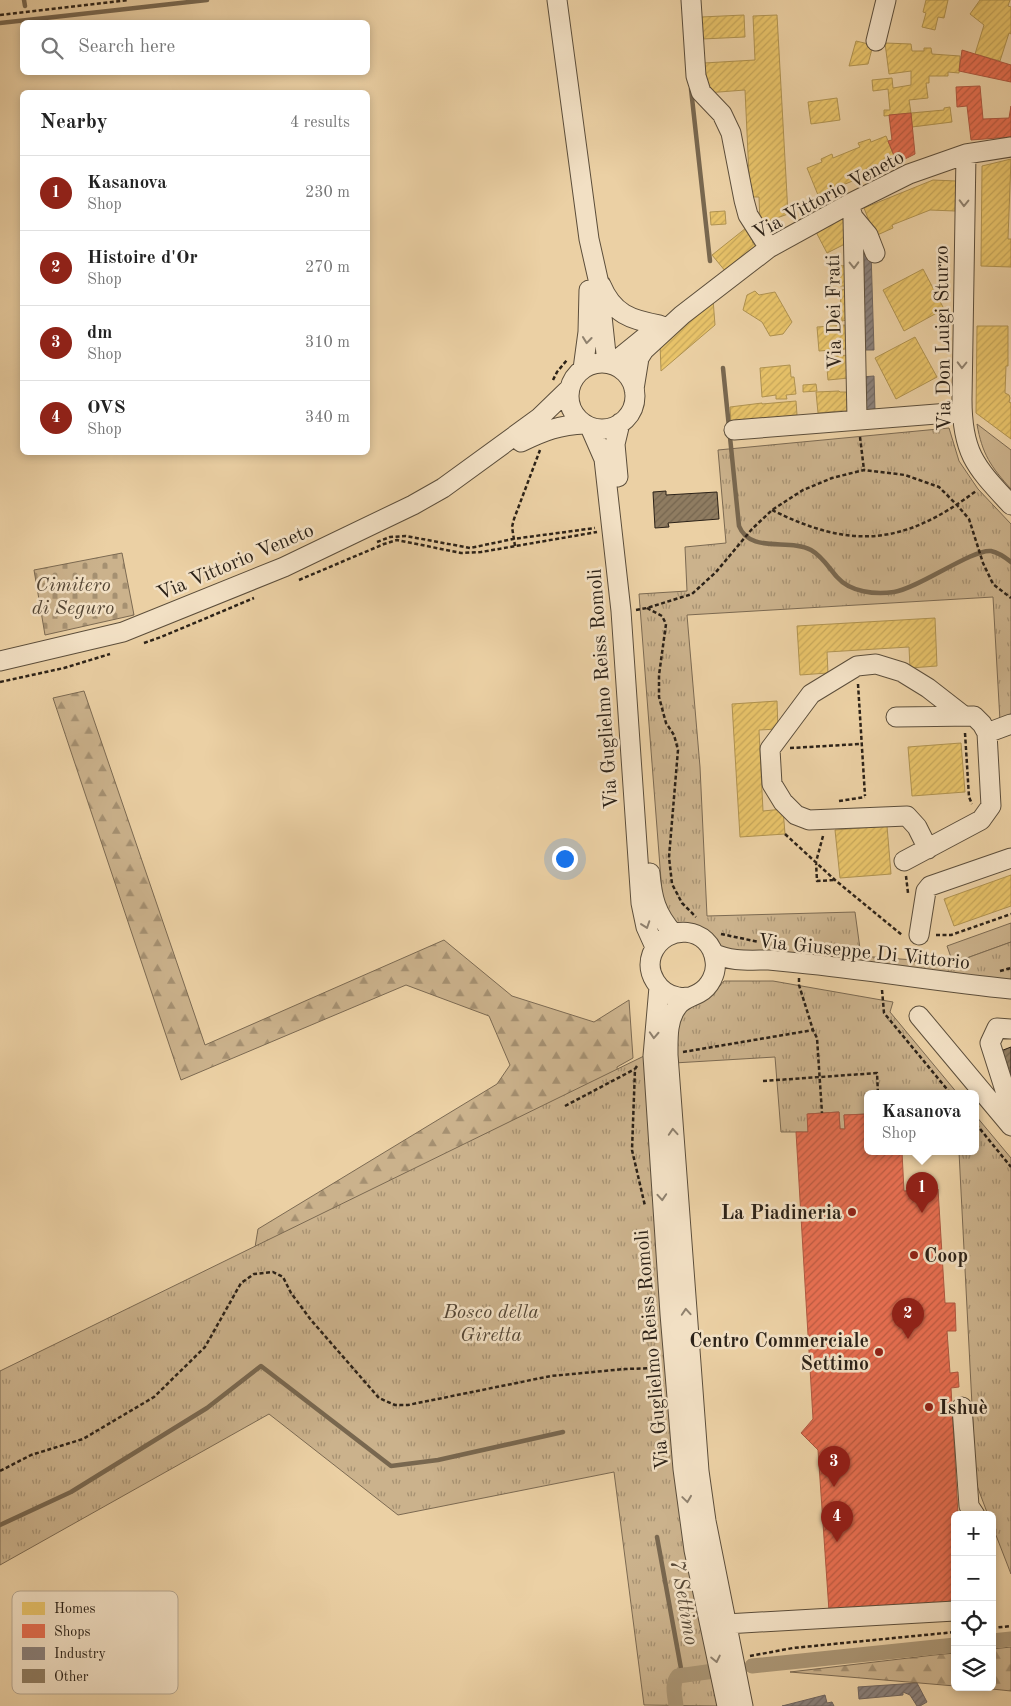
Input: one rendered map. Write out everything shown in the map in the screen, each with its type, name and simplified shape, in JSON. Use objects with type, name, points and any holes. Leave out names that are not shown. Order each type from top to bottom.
[{"type":"street","points":[[557,0],[589,239],[598,279],[610,363]]},
{"type":"street","points":[[691,0],[696,76],[701,92],[722,114],[731,133],[748,215],[769,248]]},
{"type":"street","points":[[876,41],[886,0]]},
{"type":"street","name":"Via Vittorio Veneto","points":[[634,389],[639,358],[644,350],[682,315],[769,248],[851,210],[909,174],[966,154],[1011,147]]},
{"type":"street","name":"Via Don Luigi Sturzo","points":[[966,154],[962,412],[967,446],[975,463],[1011,505]]},
{"type":"street","points":[[851,210],[868,235],[875,253]]},
{"type":"street","name":"Via Dei Frati","points":[[851,210],[857,419]]},
{"type":"street","points":[[583,369],[588,332],[589,239]]},
{"type":"street","points":[[598,279],[606,298],[617,310],[637,321],[660,324]]},
{"type":"street","name":"Via Vittorio Veneto","points":[[610,363],[660,324],[682,315]]},
{"type":"street","points":[[473,467],[547,430],[569,425],[601,429],[609,428],[626,419],[633,407],[634,389],[626,373],[610,363],[594,364],[583,369],[574,377],[570,388],[569,403],[577,418],[587,426]]},
{"type":"street","points":[[473,467],[539,418],[570,388]]},
{"type":"street","points":[[734,430],[962,412]]},
{"type":"street","name":"Via Guglielmo Reiss Romoli","points":[[620,423],[614,444],[631,610],[651,891],[662,921],[673,933]]},
{"type":"street","name":"Via Guglielmo Reiss Romoli","points":[[587,426],[604,459],[621,611],[641,903],[646,927],[655,948]]},
{"type":"street","name":"Via Vittorio Veneto","points":[[0,661],[123,632],[167,616],[284,567],[413,505],[473,467]]},
{"type":"street","points":[[928,848],[917,827],[907,816],[809,820],[796,815],[783,802],[772,784],[770,749],[811,694],[856,666],[876,664],[902,672],[928,688],[964,716]]},
{"type":"street","points":[[896,718],[974,716],[987,733],[991,806],[981,820],[904,861]]},
{"type":"street","points":[[987,733],[1011,724]]},
{"type":"street","points":[[913,939],[926,890],[930,886],[1011,858]]},
{"type":"street","points":[[673,933],[692,933],[708,944],[713,953],[715,969],[713,978],[699,993],[690,997],[678,997],[667,994],[658,987],[650,968],[651,957],[655,948],[663,939],[673,933]]},
{"type":"street","name":"Via Giuseppe Di Vittorio","points":[[713,953],[724,958],[736,960],[769,960],[800,963],[950,983],[1011,989]]},
{"type":"street","name":"Via Giuseppe Di Vittorio","points":[[713,978],[734,972],[773,972],[1011,1000]]},
{"type":"street","name":"Via Guglielmo Reiss Romoli","points":[[658,987],[655,1056],[670,1314],[683,1469],[694,1550],[727,1706]]},
{"type":"street","name":"Via Guglielmo Reiss Romoli","points":[[690,997],[677,1006],[655,1056],[699,1471],[706,1521],[743,1706]]},
{"type":"street","points":[[919,1016],[1011,1126]]},
{"type":"street","points":[[1011,1028],[997,1028],[990,1043],[1011,1109]]},
{"type":"street","points":[[670,1314],[680,1361],[689,1462],[692,1468],[699,1471]]},
{"type":"street","points":[[962,1407],[969,1506],[972,1511]]},
{"type":"street","points":[[694,1550],[708,1576],[715,1617],[718,1622],[726,1624],[951,1611]]},
{"type":"path","points":[[0,15],[129,0]]},
{"type":"path","points":[[857,419],[864,470]]},
{"type":"path","points":[[515,546],[512,526],[541,448]]},
{"type":"path","points":[[698,919],[682,903],[672,884],[669,857],[678,750],[674,735],[666,722],[659,697],[659,675],[666,624],[662,616],[647,608],[692,594],[716,572],[752,529],[772,510],[803,490],[825,481],[864,470],[905,475],[938,487],[969,519],[978,542],[983,563],[993,584],[1011,598]]},
{"type":"path","points":[[772,510],[819,530],[851,536],[876,536],[900,532],[928,521],[957,505],[988,480]]},
{"type":"path","points":[[390,537],[406,536],[470,548],[514,539],[604,526]]},
{"type":"path","points":[[294,582],[397,540],[461,553],[481,552],[604,531]]},
{"type":"path","points":[[144,643],[161,638],[258,597]]},
{"type":"path","points":[[0,682],[64,668],[117,651]]},
{"type":"path","points":[[856,666],[866,817]]},
{"type":"path","points":[[964,716],[969,797],[981,820]]},
{"type":"path","points":[[770,749],[861,744]]},
{"type":"path","points":[[838,801],[865,797]]},
{"type":"path","points":[[828,820],[816,862],[817,881],[835,880]]},
{"type":"path","points":[[785,834],[835,880],[913,939],[951,936],[1011,914]]},
{"type":"path","points":[[904,861],[908,899]]},
{"type":"path","points":[[720,934],[763,943]]},
{"type":"path","points":[[913,939],[915,960],[913,965]]},
{"type":"path","points":[[913,939],[915,960]]},
{"type":"path","points":[[994,972],[1011,968]]},
{"type":"path","points":[[800,975],[799,985],[817,1038],[822,1113]]},
{"type":"path","points":[[882,986],[884,1013],[948,1090]]},
{"type":"path","points":[[565,1106],[655,1056],[813,1030]]},
{"type":"path","points":[[636,1068],[632,1150],[647,1214]]},
{"type":"path","points":[[763,1081],[877,1073],[878,1090]]},
{"type":"path","points":[[979,1128],[1011,1167]]},
{"type":"path","points":[[0,1471],[31,1455],[83,1439],[154,1397],[205,1347],[241,1283],[254,1274],[273,1272],[283,1277],[291,1293],[311,1320],[379,1398],[395,1405],[408,1405],[551,1376],[625,1368]]},
{"type":"path","points":[[996,1628],[1011,1626]]},
{"type":"path","points":[[733,1659],[793,1648],[951,1632]]},
{"type":"green space","points":[[977,424],[1011,450],[1011,489],[988,460]]},
{"type":"green space","points":[[949,428],[959,461],[978,489],[1011,524],[1011,717],[1000,721],[993,597],[687,615],[700,767],[707,916],[855,912],[861,956],[953,963],[1011,942],[1011,982],[722,949],[676,925],[663,906],[639,594],[687,591],[685,547],[726,543],[718,450]]},
{"type":"green space","name":"Cimitero di Seguro","points":[[122,553],[134,615],[45,635],[34,570]]},
{"type":"green space","points":[[84,691],[205,1045],[444,940],[512,996],[594,1022],[629,1000],[633,1058],[617,1067],[675,1663],[534,1146],[267,1407],[250,1278],[258,1229],[497,1084],[510,1065],[489,1016],[406,985],[181,1080],[53,698]]},
{"type":"green space","points":[[1011,923],[1011,942],[953,963],[947,946]]},
{"type":"green space","points":[[724,981],[773,981],[893,1002],[890,1012],[955,1090],[864,1090],[864,1114],[844,1115],[845,1129],[840,1129],[839,1112],[808,1114],[808,1132],[781,1132],[775,1057],[674,1063],[679,1013],[692,1002],[713,994]]},
{"type":"green space","name":"Bosco della Giretta","points":[[644,1056],[719,1706],[644,1705],[614,1472],[398,1515],[269,1414],[0,1565],[0,1371]]},
{"type":"green space","points":[[979,1120],[1011,1158],[1011,1574],[996,1535],[996,1511],[986,1511],[976,1483],[959,1155],[979,1155]]},
{"type":"green space","points":[[1011,1647],[1011,1691],[996,1689],[996,1649]]},
{"type":"green space","points":[[951,1653],[951,1686],[790,1672]]},
{"type":"building: Homes","points":[[926,0],[948,0],[944,18],[938,17],[935,30],[922,27],[926,13],[923,12]]},
{"type":"building: Homes","points":[[980,0],[1010,0],[1008,6],[1011,7],[1011,34],[1009,33],[1000,61],[975,54],[984,25],[970,14]]},
{"type":"building: Homes","points":[[744,15],[745,37],[702,39],[701,17]]},
{"type":"building: Homes","points":[[777,15],[788,214],[760,224],[759,197],[750,197],[745,90],[706,93],[704,63],[755,60],[753,16]]},
{"type":"building: Homes","points":[[856,41],[873,45],[868,64],[849,66]]},
{"type":"building: Homes","points":[[885,43],[911,44],[912,51],[924,51],[924,48],[931,48],[932,54],[960,56],[959,73],[948,72],[948,76],[929,76],[929,83],[926,83],[928,98],[909,100],[911,113],[884,116],[884,110],[890,110],[888,89],[873,91],[872,80],[892,78],[893,88],[911,85],[911,71],[889,74]]},
{"type":"building: Homes","points":[[837,98],[840,120],[811,124],[808,102]]},
{"type":"building: Homes","points":[[950,107],[952,122],[912,127],[911,113],[944,110],[944,108]]},
{"type":"building: Homes","points":[[886,136],[897,163],[818,195],[807,168],[822,162],[821,159],[832,154],[833,158],[860,147],[858,143],[870,139],[871,142]]},
{"type":"building: Homes","points":[[1011,159],[1008,239],[1011,239],[1011,267],[981,266],[982,166]]},
{"type":"building: Homes","points":[[933,180],[956,181],[955,211],[930,210],[892,225],[893,228],[875,236],[864,208]]},
{"type":"building: Homes","points":[[725,211],[726,224],[711,225],[710,212]]},
{"type":"building: Homes","points":[[842,218],[853,240],[827,253],[816,232]]},
{"type":"building: Homes","points":[[746,228],[755,239],[752,242],[757,248],[726,272],[712,255]]},
{"type":"building: Homes","points":[[851,265],[852,286],[840,286],[840,266]]},
{"type":"building: Homes","points":[[923,269],[944,309],[904,331],[883,290]]},
{"type":"building: Homes","points":[[851,289],[852,319],[842,321],[840,290]]},
{"type":"building: Homes","points":[[755,291],[759,295],[775,292],[792,322],[783,334],[770,336],[762,322],[743,310],[747,295]]},
{"type":"building: Homes","points":[[713,299],[715,325],[661,371],[660,343]]},
{"type":"building: Homes","points":[[845,325],[846,349],[819,351],[817,327]]},
{"type":"building: Homes","points":[[977,326],[1008,326],[1008,366],[1006,366],[1005,393],[1009,395],[1009,402],[1011,403],[1011,439],[976,413]]},
{"type":"building: Homes","points":[[915,337],[937,377],[896,399],[875,358]]},
{"type":"building: Homes","points":[[848,355],[849,378],[828,380],[826,357]]},
{"type":"building: Homes","points":[[790,365],[796,394],[786,395],[787,399],[776,399],[776,395],[762,397],[760,368]]},
{"type":"building: Homes","points":[[816,384],[817,391],[803,392],[803,385]]},
{"type":"building: Homes","points":[[816,392],[850,392],[851,410],[818,413]]},
{"type":"building: Homes","points":[[796,401],[797,415],[731,424],[730,407]]},
{"type":"building: Homes","points":[[935,618],[937,666],[910,668],[909,647],[827,652],[828,673],[800,675],[797,626]]},
{"type":"building: Homes","points":[[777,701],[778,729],[759,730],[763,811],[783,809],[785,834],[740,837],[732,704]]},
{"type":"building: Homes","points":[[961,743],[965,792],[912,796],[908,747]]},
{"type":"building: Homes","points":[[887,826],[891,874],[840,878],[835,830]]},
{"type":"building: Homes","points":[[1011,875],[1011,906],[954,926],[944,899]]},
{"type":"building: Shops","points":[[962,50],[1011,65],[1011,82],[959,71]]},
{"type":"building: Shops","points":[[980,86],[983,119],[1009,118],[1011,106],[1011,137],[971,140],[967,106],[957,107],[956,87]]},
{"type":"building: Shops","points":[[911,113],[915,154],[897,163],[888,141],[892,140],[889,115]]},
{"type":"building: Shops","name":"Centro Commerciale Settimo","points":[[839,1112],[840,1129],[845,1129],[844,1115],[864,1114],[864,1155],[902,1155],[904,1191],[938,1189],[945,1303],[955,1303],[956,1331],[947,1331],[950,1373],[958,1372],[959,1387],[951,1388],[958,1511],[951,1511],[951,1603],[829,1611],[818,1450],[801,1433],[813,1419],[796,1132],[808,1132],[807,1114]]},
{"type":"building: Industry","points":[[860,251],[871,251],[874,350],[862,350]]},
{"type":"building: Industry","points":[[874,376],[875,410],[863,411],[861,377]]},
{"type":"building: Industry","points":[[917,1683],[927,1702],[920,1706],[917,1706],[910,1695],[903,1692],[903,1695],[859,1699],[858,1687]]},
{"type":"building: Industry","points":[[825,1695],[827,1703],[832,1702],[834,1706],[782,1706]]},
{"type":"building: Other","points":[[666,491],[666,495],[717,492],[719,519],[668,523],[669,527],[655,528],[653,492]]},
{"type":"building: Other","points":[[1011,1047],[1011,1093],[998,1052]]},
{"type":"waterway","points":[[24,0],[25,6]]},
{"type":"waterway","points":[[27,20],[207,0]]},
{"type":"waterway","points":[[0,23],[20,21]]},
{"type":"waterway","points":[[691,89],[710,261]]},
{"type":"waterway","points":[[723,368],[739,526],[744,535],[761,543],[792,545],[811,550],[822,559],[842,582],[856,589],[871,593],[887,593],[905,589],[982,552],[994,552],[1011,562]]},
{"type":"waterway","points":[[0,1525],[71,1492],[207,1408],[261,1366],[391,1466],[438,1460],[563,1432]]},
{"type":"waterway","name":"7 Settimo","points":[[657,1537],[682,1674]]},
{"type":"waterway","points":[[996,1641],[1011,1639]]},
{"type":"waterway","points":[[752,1666],[951,1645]]},
{"type":"waterway","name":"7 Settimo","points":[[676,1706],[674,1686],[678,1676],[714,1671]]},
{"type":"place","name":"La Piadineria","points":[[852,1212]]},
{"type":"place","name":"Kasanova","points":[[922,1213]]},
{"type":"place","name":"Coop","points":[[914,1255]]},
{"type":"place","name":"Histoire d'Or","points":[[908,1339]]},
{"type":"place","name":"Centro Commerciale Settimo","points":[[879,1352]]},
{"type":"place","name":"Ishuè","points":[[929,1407]]},
{"type":"place","name":"dm","points":[[834,1487]]},
{"type":"place","name":"OVS","points":[[837,1542]]}]
